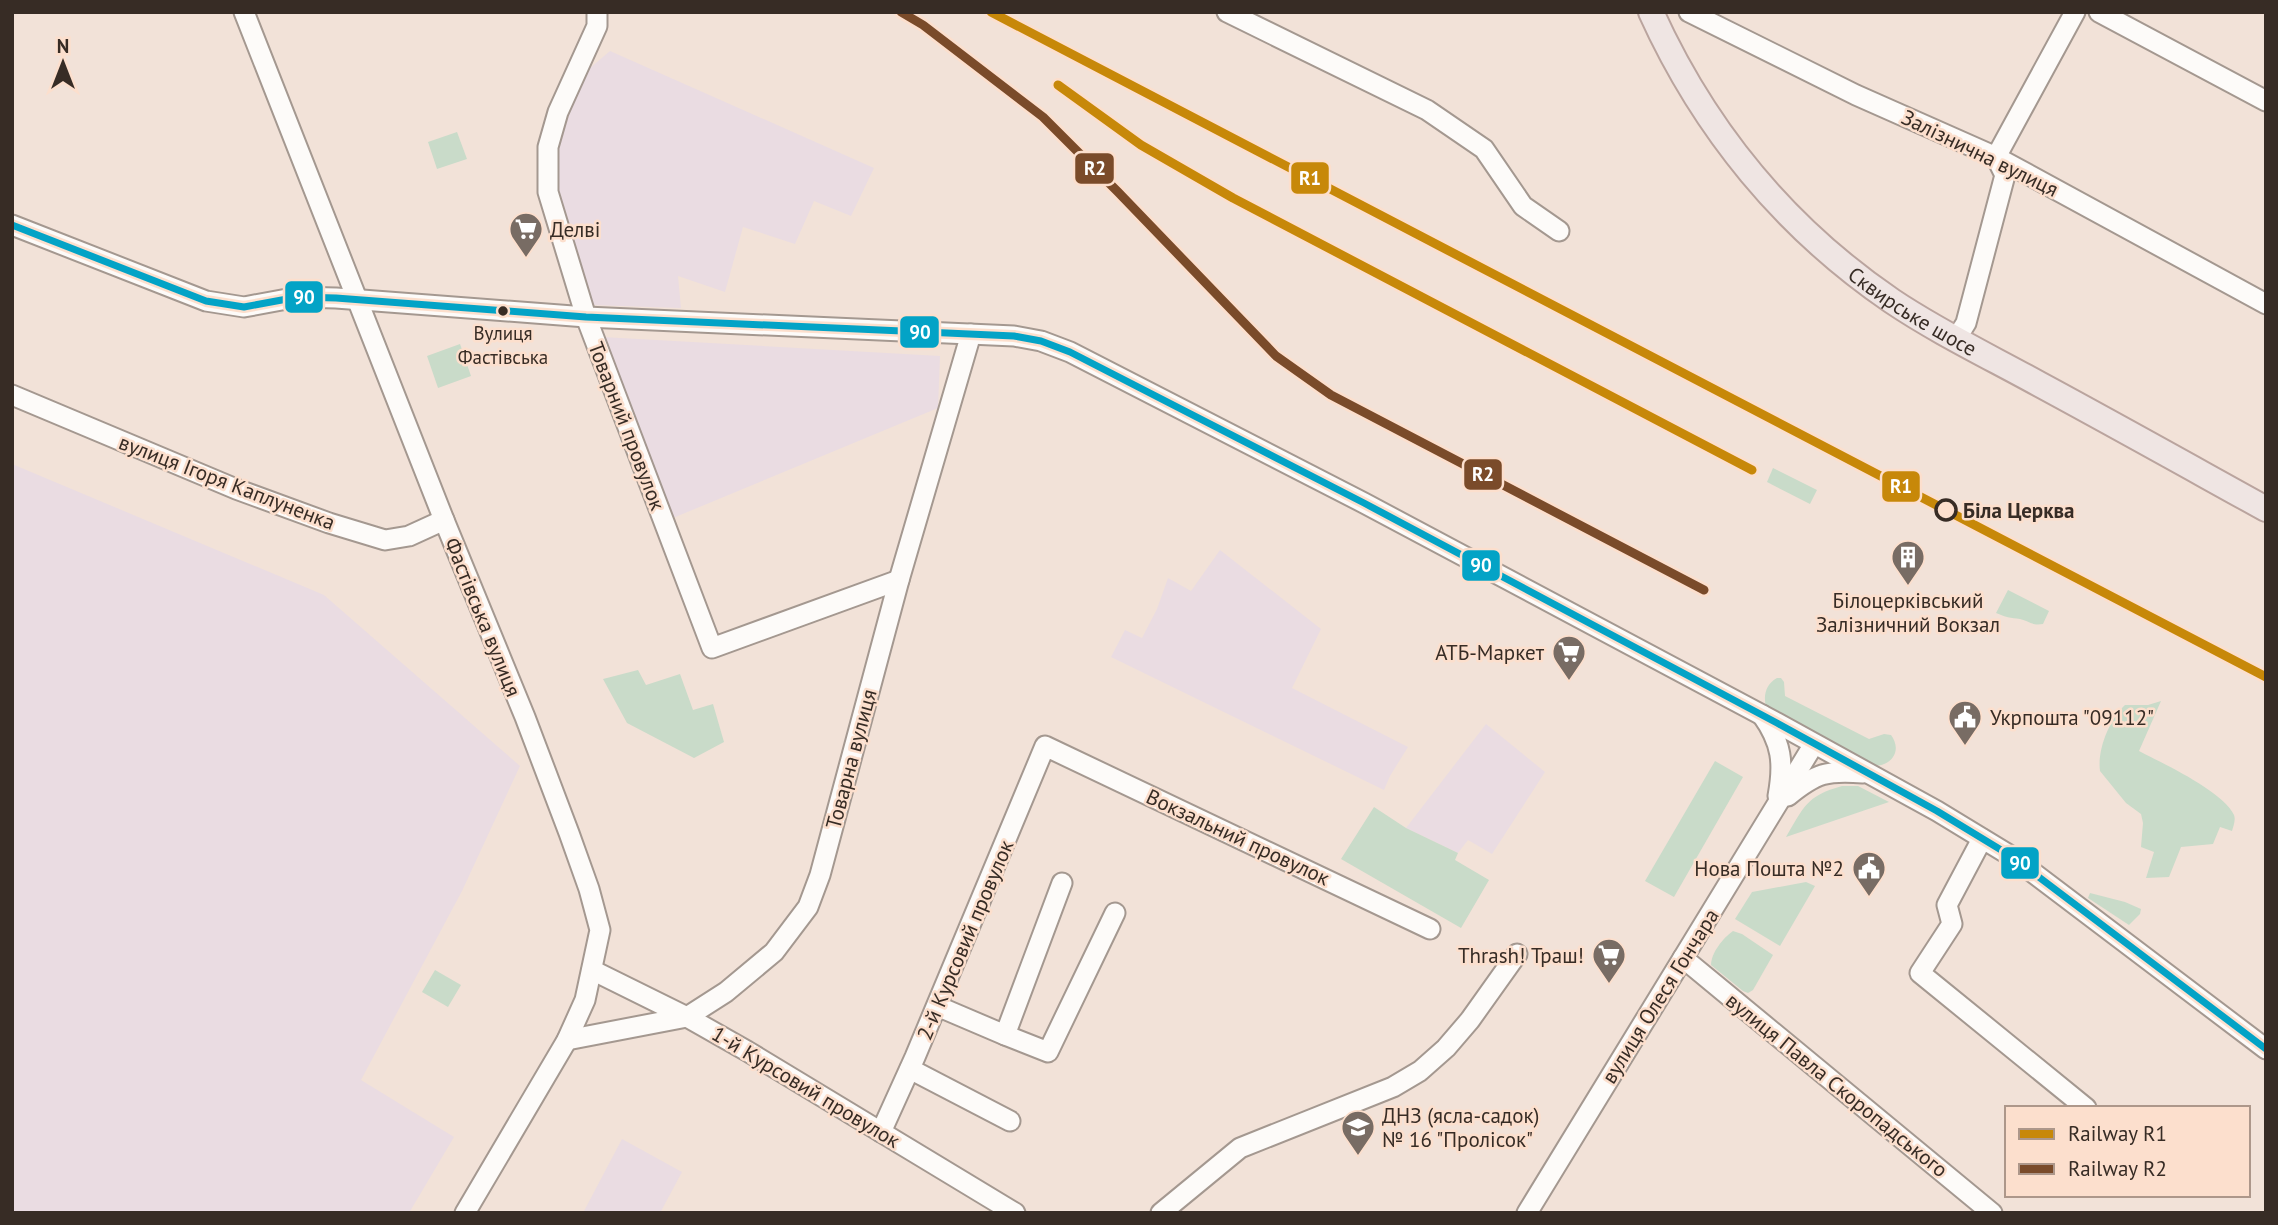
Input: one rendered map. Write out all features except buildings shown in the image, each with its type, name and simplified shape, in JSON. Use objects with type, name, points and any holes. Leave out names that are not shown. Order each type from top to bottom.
[{"type":"main road","name":"Сквирське шосе","points":[[1651,12],[1681,73],[1727,144],[1787,213],[1852,272],[1893,302],[1956,339],[2266,509]]},
{"type":"street","name":"Фастівська вулиця","points":[[244,12],[444,520],[530,730],[589,889],[600,930],[585,1000],[567,1041],[466,1213]]},
{"type":"street","name":"Товарний провулок","points":[[597,12],[597,26],[558,112],[548,147],[548,192],[586,317],[712,648],[899,580]]},
{"type":"street","points":[[1227,12],[1427,110],[1484,149],[1523,206],[1559,231]]},
{"type":"street","name":"Залізнична вулиця","points":[[1689,12],[1856,94],[1996,157],[2266,304]]},
{"type":"street","points":[[1956,339],[1966,323],[2005,175],[1996,157],[2074,12]]},
{"type":"street","points":[[2099,12],[2266,101]]},
{"type":"street","points":[[12,225],[206,301],[244,307],[298,297],[586,317],[971,334],[1041,341],[1070,352],[1364,503],[1937,811],[2022,864],[2266,1049]]},
{"type":"street","name":"Товарна вулиця","points":[[567,1041],[687,1017],[726,992],[774,952],[808,907],[821,876],[899,580],[971,334]]},
{"type":"street","name":"вулиця Ігоря Каплуненка","points":[[12,395],[236,489],[385,540],[409,537],[444,520]]},
{"type":"street","points":[[1761,715],[1773,731],[1779,747],[1782,767],[1777,806]]},
{"type":"street","name":"вулиця Олеся Гончара","points":[[1527,1213],[1814,744]]},
{"type":"street","name":"Вокзальний провулок","points":[[1045,746],[1430,929]]},
{"type":"street","name":"2-й Курсовий провулок","points":[[881,1132],[937,1006],[1045,746]]},
{"type":"street","points":[[1777,806],[1809,779],[1826,773],[1869,774]]},
{"type":"street","points":[[1982,839],[1947,905],[1952,924],[1920,973],[2084,1106]]},
{"type":"street","points":[[1005,1035],[1062,883]]},
{"type":"street","points":[[937,1006],[1048,1052],[1115,913]]},
{"type":"street","points":[[1161,1213],[1240,1148],[1393,1087],[1420,1071],[1446,1048],[1470,1020],[1517,954]]},
{"type":"street","name":"вулиця Павла Скоропадського","points":[[1683,958],[1992,1213]]},
{"type":"street","name":"1-й Курсовий провулок","points":[[592,970],[687,1017],[747,1051],[1015,1213]]},
{"type":"street","points":[[910,1069],[1010,1121]]},
{"type":"shaded area","points":[[610,51],[874,168],[851,216],[814,201],[795,244],[743,227],[725,292],[678,276],[681,308],[590,305],[559,196],[554,157],[565,114],[583,74]]},
{"type":"shaded area","points":[[602,337],[940,356],[938,408],[673,518]]},
{"type":"shaded area","points":[[12,464],[324,595],[520,766],[462,891],[361,1080],[454,1137],[409,1213],[12,1213]]},
{"type":"shaded area","points":[[1220,550],[1321,629],[1292,688],[1408,747],[1384,790],[1111,657],[1125,630],[1142,638],[1157,609],[1168,578],[1191,591]]},
{"type":"shaded area","points":[[1486,724],[1545,772],[1492,854],[1468,840],[1458,853],[1406,828]]},
{"type":"shaded area","points":[[622,1139],[682,1172],[660,1213],[583,1213]]},
{"type":"green space","points":[[457,132],[467,159],[437,169],[428,142]]},
{"type":"green space","points":[[460,344],[471,376],[438,388],[427,356]]},
{"type":"green space","points":[[1773,468],[1817,490],[1810,504],[1767,482]]},
{"type":"green space","points":[[2008,590],[2049,611],[2043,624],[2033,624],[1996,613]]},
{"type":"green space","points":[[638,670],[646,685],[680,674],[693,710],[713,704],[724,742],[694,758],[627,723],[603,679]]},
{"type":"green space","points":[[1777,678],[1784,682],[1785,696],[1869,739],[1884,734],[1891,735],[1896,746],[1894,756],[1887,763],[1875,766],[1766,707],[1766,690]]},
{"type":"green space","points":[[2161,701],[2139,751],[2205,787],[2228,806],[2235,821],[2232,831],[2220,827],[2213,844],[2181,847],[2169,877],[2146,878],[2154,852],[2141,847],[2141,814],[2126,803],[2100,771],[2100,762],[2106,735],[2114,718],[2125,705],[2148,705]]},
{"type":"green space","points":[[1715,761],[1743,777],[1674,897],[1645,881]]},
{"type":"green space","points":[[1842,786],[1858,786],[1889,802],[1786,837],[1807,804],[1821,794]]},
{"type":"green space","points":[[1374,807],[1406,828],[1458,853],[1455,860],[1489,880],[1461,928],[1341,859]]},
{"type":"green space","points":[[1806,882],[1815,886],[1780,946],[1735,919],[1752,892]]},
{"type":"green space","points":[[2090,893],[2125,902],[2141,909],[2140,914],[2129,925],[2088,898]]},
{"type":"green space","points":[[1733,931],[1773,955],[1753,990],[1748,993],[1711,965],[1718,946]]},
{"type":"green space","points":[[435,970],[461,985],[448,1007],[422,992]]},
{"type":"rail line","name":"R2","points":[[901,12],[923,25],[1043,117],[1276,356],[1331,395],[1704,590]]},
{"type":"rail line","name":"R1","points":[[991,12],[2266,677]]},
{"type":"rail line","name":"R1","points":[[1058,85],[1141,145],[1233,198],[1752,470]]},
{"type":"transit line","name":"90","points":[[12,225],[206,301],[244,307],[298,297],[336,298],[586,317],[1014,336],[1041,341],[1070,352],[1364,503],[1937,811],[2011,856],[2266,1049]]},
{"type":"place","name":"Делві","points":[[526,259]]},
{"type":"place","name":"Вулиця Фастівська","points":[[503,311]]},
{"type":"place","name":"Біла Церква","points":[[1946,510]]},
{"type":"place","name":"Білоцерківський Залізничний Вокзал","points":[[1908,587]]},
{"type":"place","name":"АТБ-Маркет","points":[[1569,682]]},
{"type":"place","name":"Укрпошта \"09112\"","points":[[1965,747]]},
{"type":"place","name":"Нова Пошта №2","points":[[1869,898]]},
{"type":"place","name":"Thrash! Траш!","points":[[1609,985]]},
{"type":"place","name":"ДНЗ (ясла-садок) № 16 \"Пролісок\"","points":[[1358,1157]]}]
